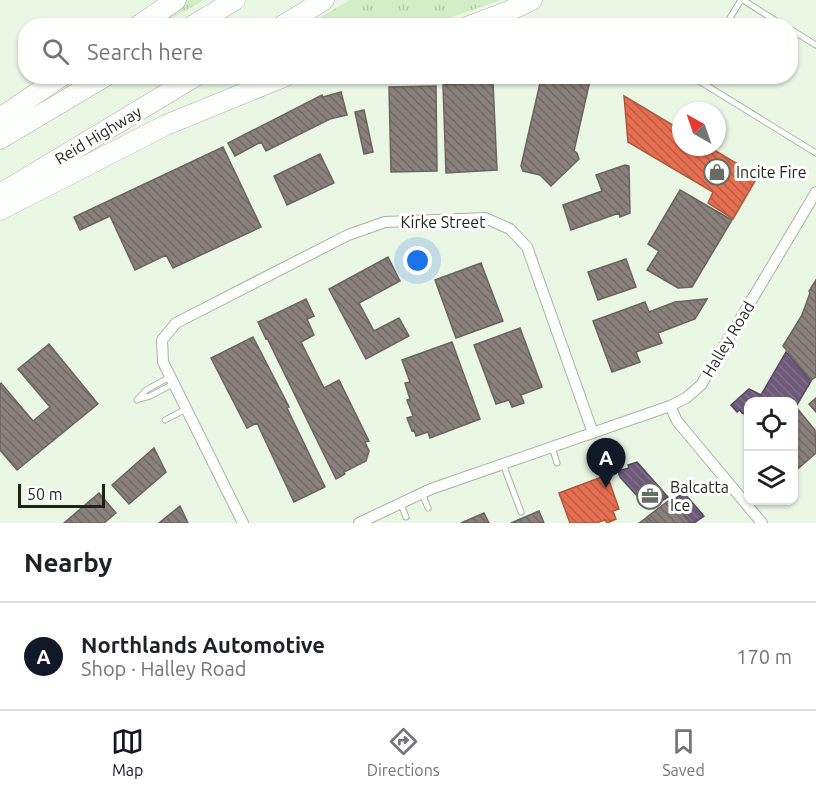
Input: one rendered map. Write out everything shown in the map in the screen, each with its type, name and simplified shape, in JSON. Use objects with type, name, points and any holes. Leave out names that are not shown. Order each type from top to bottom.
[{"type":"highway","points":[[150,18],[176,0]]},
{"type":"highway","points":[[206,18],[236,0]]},
{"type":"highway","points":[[295,18],[324,0]]},
{"type":"highway","points":[[489,18],[532,0]]},
{"type":"highway","points":[[0,118],[50,84]]},
{"type":"highway","points":[[0,140],[93,84]]},
{"type":"highway","name":"Reid Highway","points":[[0,194],[183,84]]},
{"type":"highway","points":[[0,210],[166,126],[267,84]]},
{"type":"street","name":"Halley Road","points":[[365,522],[422,493],[670,406],[686,398],[700,385],[816,192]]},
{"type":"street","name":"Kirke Street","points":[[172,381],[163,363],[162,340],[176,323],[366,228],[385,222],[485,218],[510,228],[527,247],[593,433]]},
{"type":"street","points":[[172,381],[243,523]]},
{"type":"street","points":[[670,406],[677,421],[762,523]]},
{"type":"lane","points":[[730,18],[742,0],[771,18]]},
{"type":"lane","points":[[798,34],[816,45]]},
{"type":"lane","points":[[703,84],[816,153]]},
{"type":"lane","points":[[172,381],[150,396],[137,400],[146,390],[172,381]]},
{"type":"lane","points":[[165,420],[186,409]]},
{"type":"lane","points":[[552,447],[557,463]]},
{"type":"lane","points":[[503,464],[521,512]]},
{"type":"lane","points":[[422,493],[428,508]]},
{"type":"lane","points":[[400,503],[406,517]]},
{"type":"green space","points":[[187,0],[204,0],[173,18],[160,18]]},
{"type":"green space","points":[[350,0],[501,0],[449,18],[319,18]]},
{"type":"building: Shops","points":[[624,96],[672,125],[672,156],[724,156],[758,176],[733,219],[708,203],[713,192],[628,142]]},
{"type":"building: Shops","points":[[607,475],[619,509],[613,511],[616,519],[607,523],[605,520],[596,523],[570,523],[559,493]]},
{"type":"building: Offices","points":[[786,352],[811,381],[798,403],[798,397],[744,397],[744,414],[740,410],[737,412],[731,405],[749,389],[761,395]]},
{"type":"building: Offices","points":[[637,462],[668,497],[649,509],[620,477],[618,471],[629,468],[628,465]]},
{"type":"building: Offices","points":[[684,493],[704,516],[694,523],[690,523],[671,501]]},
{"type":"building: Industry","points":[[493,84],[497,170],[446,173],[443,85]]},
{"type":"building: Industry","points":[[540,84],[589,84],[574,151],[579,159],[551,186],[540,175],[523,171],[521,166]]},
{"type":"building: Industry","points":[[436,86],[437,171],[391,172],[389,87]]},
{"type":"building: Industry","points":[[341,92],[347,115],[330,119],[266,151],[261,142],[235,156],[228,143],[322,95],[323,97]]},
{"type":"building: Industry","points":[[364,110],[373,152],[364,154],[355,112]]},
{"type":"building: Industry","points":[[223,147],[261,227],[173,268],[166,255],[135,270],[110,216],[80,230],[74,217]]},
{"type":"building: Industry","points":[[320,154],[334,183],[287,205],[274,176]]},
{"type":"building: Industry","points":[[625,165],[629,166],[630,213],[620,217],[619,213],[571,230],[563,205],[602,191],[596,175]]},
{"type":"building: Industry","points":[[680,190],[732,220],[692,287],[678,288],[647,270],[659,251],[648,244]]},
{"type":"building: Industry","points":[[388,257],[400,281],[359,303],[374,331],[399,318],[409,336],[366,359],[329,289]]},
{"type":"building: Industry","points":[[626,259],[636,287],[598,300],[588,272]]},
{"type":"building: Industry","points":[[481,263],[503,321],[456,338],[435,280]]},
{"type":"building: Industry","points":[[816,280],[816,377],[811,380],[783,346],[802,315],[809,291]]},
{"type":"building: Industry","points":[[306,299],[314,316],[307,319],[314,335],[301,342],[324,388],[339,380],[369,441],[365,442],[369,451],[366,461],[344,472],[345,474],[336,479],[258,322]]},
{"type":"building: Industry","points":[[707,299],[695,319],[658,333],[662,343],[636,352],[640,362],[612,372],[593,321],[645,302],[649,312],[675,302]]},
{"type":"building: Industry","points":[[520,328],[542,387],[521,395],[524,403],[512,407],[509,400],[496,404],[474,345]]},
{"type":"building: Industry","points":[[253,337],[289,407],[287,408],[325,487],[294,502],[257,423],[247,428],[211,358]]},
{"type":"building: Industry","points":[[452,342],[480,419],[430,438],[428,432],[416,436],[407,418],[413,416],[407,400],[410,399],[405,383],[410,382],[402,360]]},
{"type":"building: Industry","points":[[49,344],[98,404],[17,470],[0,450],[0,384],[33,421],[50,407],[18,369]]},
{"type":"building: Industry","points":[[816,398],[816,412],[809,404]]},
{"type":"building: Industry","points":[[798,409],[815,430],[816,453],[798,469]]},
{"type":"building: Industry","points":[[154,448],[166,472],[129,504],[112,485]]},
{"type":"building: Industry","points":[[99,493],[116,513],[104,523],[64,523]]},
{"type":"building: Industry","points":[[671,501],[690,523],[653,523],[647,517]]},
{"type":"building: Industry","points":[[180,506],[188,523],[159,523]]},
{"type":"building: Industry","points":[[539,511],[544,523],[511,523]]},
{"type":"building: Industry","points":[[484,513],[489,523],[461,523]]},
{"type":"building: Industry","points":[[646,518],[653,523],[639,523]]},
{"type":"place","name":"Incite Fire","points":[[717,172]]},
{"type":"place","name":"Northlands Automotive","points":[[606,488]]},
{"type":"place","name":"Balcatta Ice","points":[[650,496]]}]
